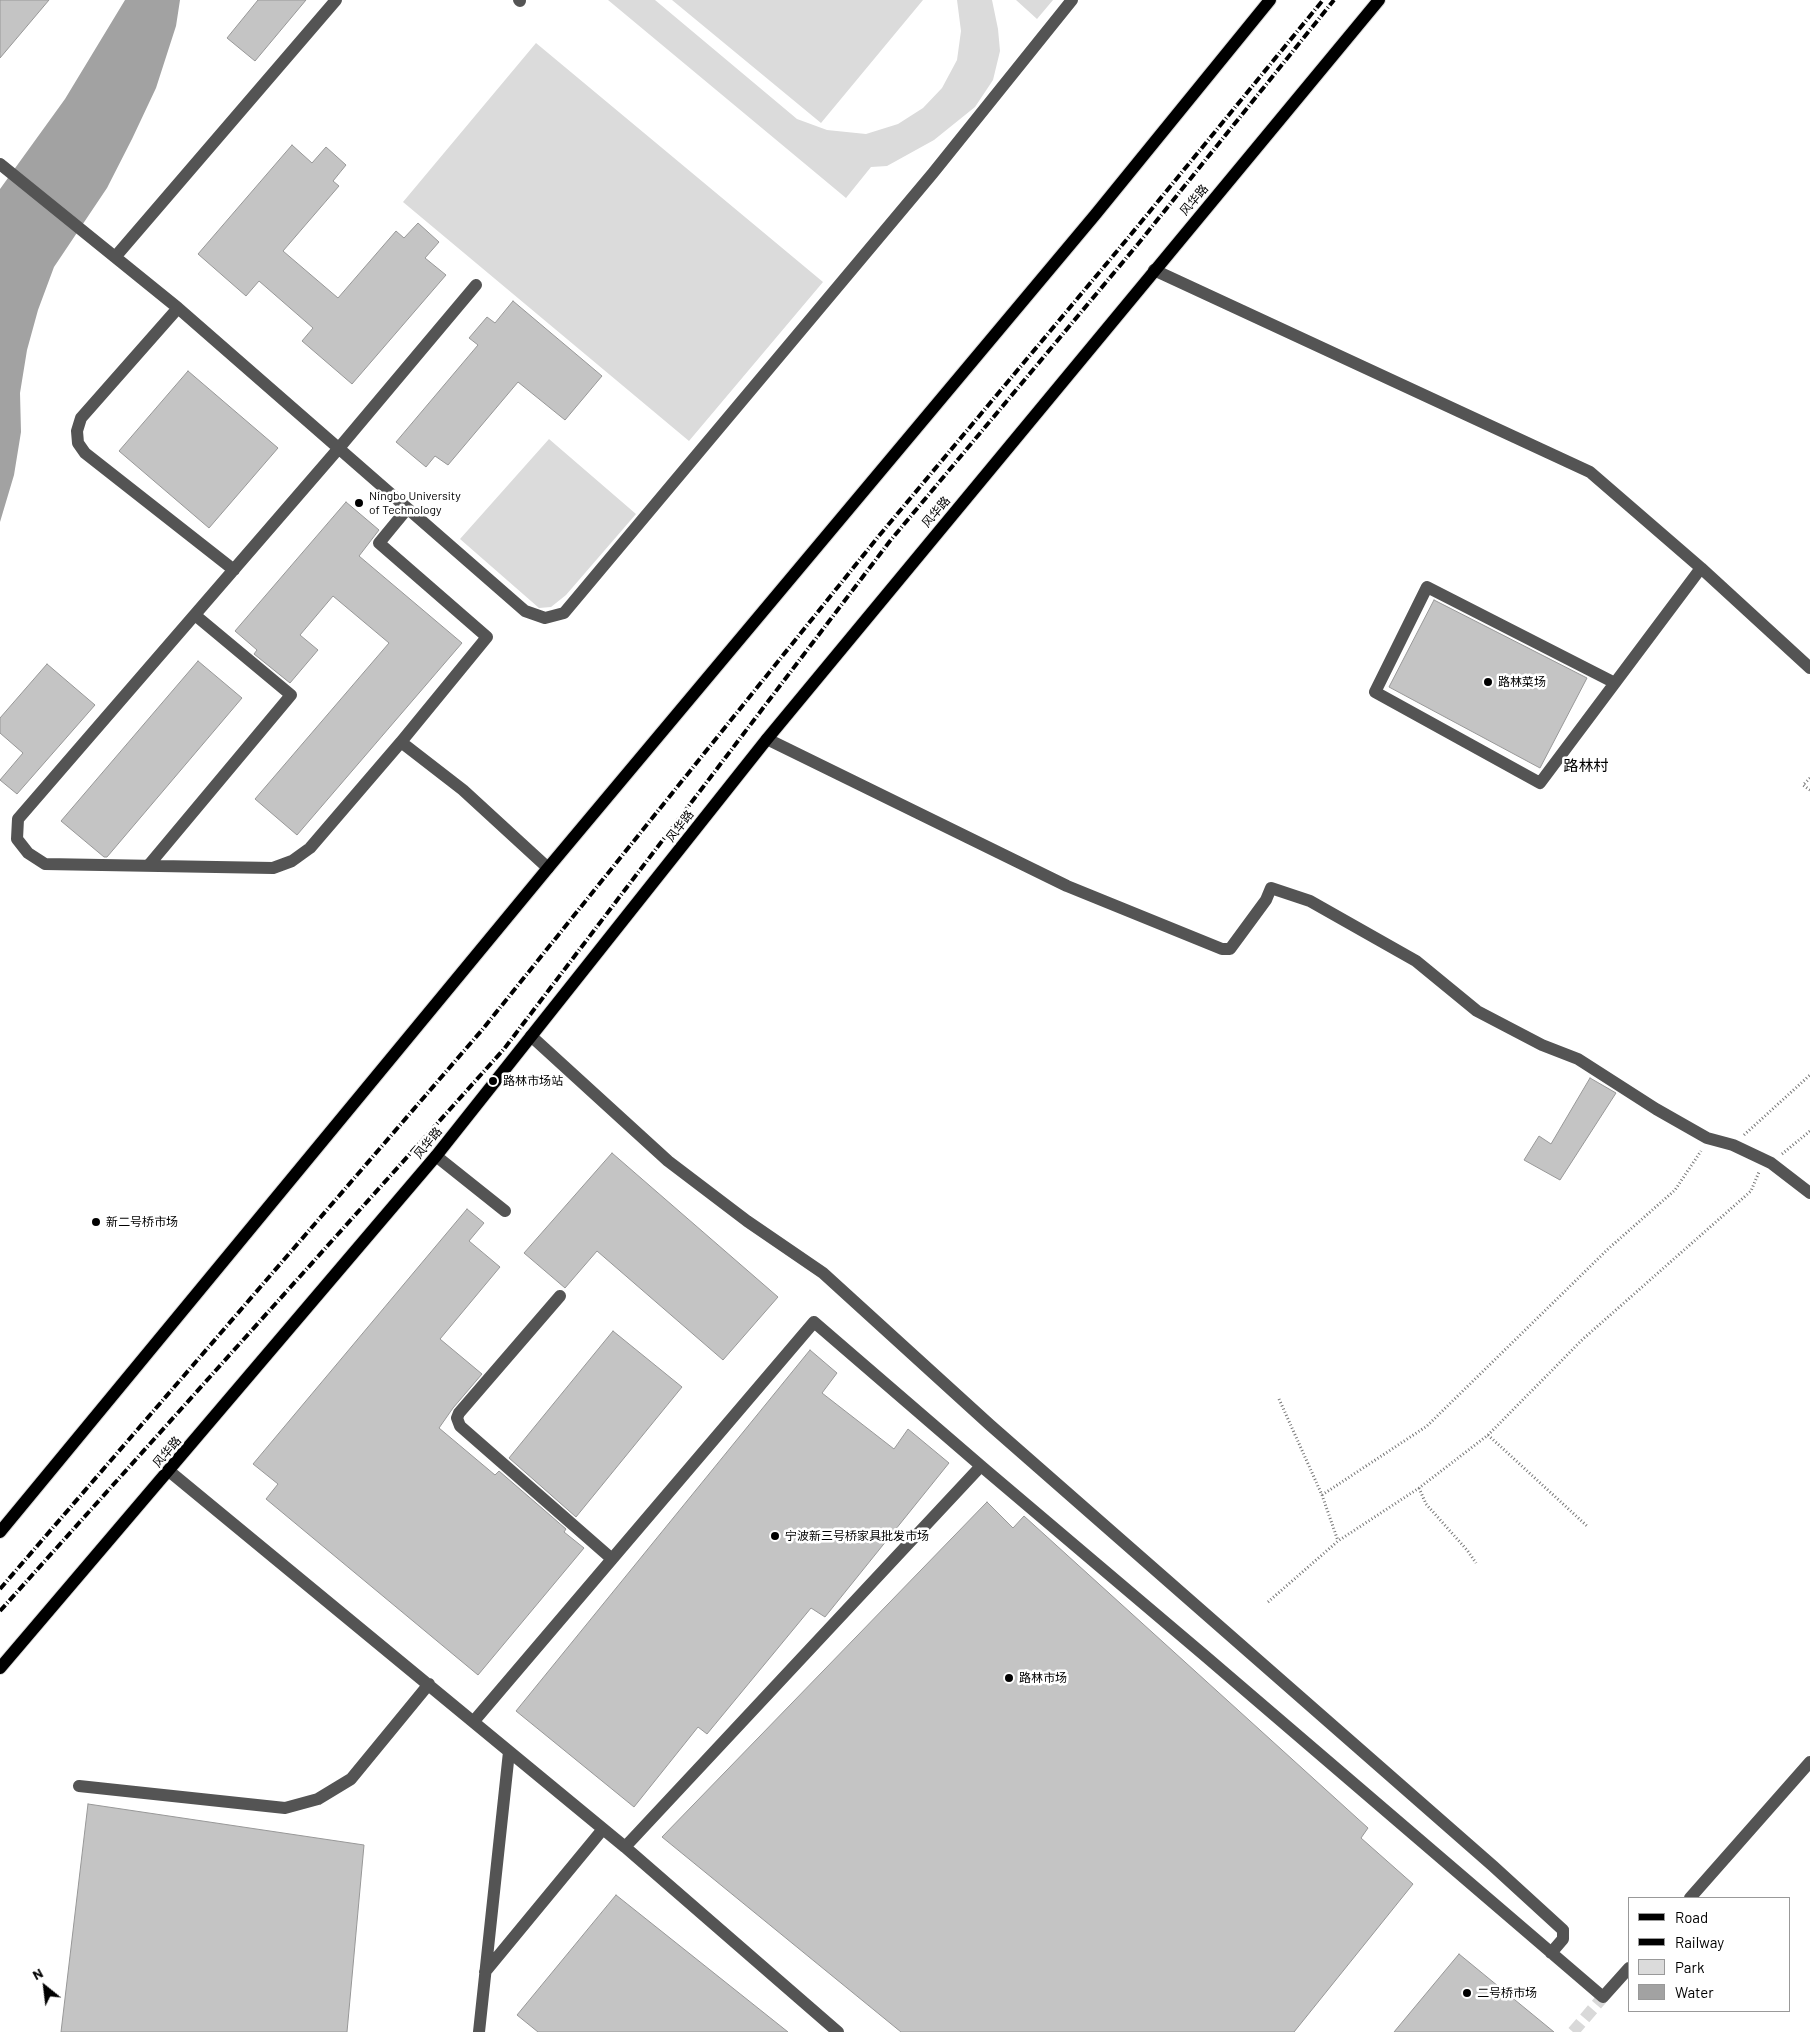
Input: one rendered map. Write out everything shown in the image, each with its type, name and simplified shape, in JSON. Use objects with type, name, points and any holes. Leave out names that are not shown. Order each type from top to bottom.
[{"type":"main road","points":[[0,1532],[548,868],[1095,215],[1270,0]]},
{"type":"main road","name":"风华路","points":[[0,1668],[436,1156],[767,739],[1379,0]]},
{"type":"street","points":[[116,256],[336,0]]},
{"type":"street","points":[[0,164],[178,308],[525,611],[545,618],[564,613],[933,173],[1072,0]]},
{"type":"street","points":[[1154,270],[1590,472],[1701,568],[1810,668]]},
{"type":"street","points":[[407,509],[379,543],[487,637],[310,848],[292,861],[273,868],[45,864],[28,853],[18,839],[18,819],[339,448],[476,284]]},
{"type":"street","points":[[178,308],[81,418],[77,431],[78,443],[85,452],[234,570]]},
{"type":"street","points":[[1615,683],[1427,587],[1375,692],[1540,783],[1615,683],[1701,568]]},
{"type":"street","points":[[148,866],[291,696],[195,615]]},
{"type":"street","points":[[767,739],[1067,886],[1222,948],[1230,949],[1266,900],[1271,888],[1310,901],[1416,961],[1477,1011],[1542,1045],[1578,1060],[1656,1109],[1707,1138],[1733,1145],[1771,1163],[1810,1193]]},
{"type":"street","points":[[400,742],[463,790],[548,868]]},
{"type":"street","points":[[531,1036],[668,1161],[747,1221],[823,1274],[990,1425],[1493,1866],[1563,1930],[1563,1939],[1551,1953]]},
{"type":"street","points":[[436,1156],[505,1211]]},
{"type":"street","points":[[560,1296],[459,1413],[457,1418],[460,1426],[612,1559]]},
{"type":"street","points":[[474,1721],[814,1322],[1603,1997],[1628,1969]]},
{"type":"street","points":[[625,1847],[981,1466]]},
{"type":"street","points":[[169,1471],[625,1847],[838,2032]]},
{"type":"street","points":[[79,1786],[285,1808],[318,1799],[351,1779],[429,1684]]},
{"type":"street","points":[[479,2032],[509,1752]]},
{"type":"street","points":[[1691,1897],[1810,1762]]},
{"type":"street","points":[[485,1972],[603,1829]]},
{"type":"path","points":[[1810,778],[1803,785],[1810,790]]},
{"type":"path","points":[[1733,1145],[1810,1075]]},
{"type":"path","points":[[1268,1602],[1338,1541],[1419,1488],[1488,1435],[1583,1339],[1751,1191],[1758,1173],[1810,1131]]},
{"type":"path","points":[[1322,1495],[1426,1426],[1608,1249],[1675,1190],[1704,1147]]},
{"type":"path","points":[[1278,1399],[1322,1495],[1338,1541]]},
{"type":"path","points":[[1488,1435],[1587,1526]]},
{"type":"path","points":[[1419,1488],[1426,1504],[1467,1550],[1476,1563]]},
{"type":"green space","points":[[608,0],[655,0],[797,119],[827,130],[866,134],[898,124],[923,108],[942,88],[957,60],[961,31],[957,0],[992,0],[1000,51],[993,80],[975,107],[934,140],[887,166],[871,167],[846,198]]},
{"type":"green space","points":[[672,0],[923,0],[821,123]]},
{"type":"green space","points":[[1016,0],[1053,0],[1037,19]]},
{"type":"green space","points":[[536,43],[823,282],[689,441],[403,202]]},
{"type":"green space","points":[[549,439],[636,514],[566,595],[551,607],[539,608],[460,539]]},
{"type":"water","points":[[125,0],[180,0],[176,26],[156,88],[132,139],[107,188],[54,267],[38,310],[27,350],[20,393],[21,432],[14,475],[0,522],[0,189],[65,99]]},
{"type":"building","points":[[0,0],[49,0],[0,58]]},
{"type":"building","points":[[258,0],[306,0],[255,61],[227,38]]},
{"type":"building","points":[[292,145],[312,163],[326,147],[346,165],[333,181],[339,186],[283,251],[338,298],[396,231],[404,238],[418,223],[439,242],[425,258],[446,275],[352,384],[302,341],[313,328],[259,281],[246,296],[198,254]]},
{"type":"building","points":[[513,301],[602,376],[565,420],[518,382],[448,465],[435,456],[426,467],[396,442],[478,345],[469,338],[487,317],[495,323]]},
{"type":"building","points":[[188,371],[278,448],[209,528],[119,451]]},
{"type":"building","points":[[346,502],[379,530],[359,556],[462,643],[297,835],[255,799],[389,643],[333,596],[300,635],[318,650],[290,683],[254,654],[257,650],[235,631]]},
{"type":"building","name":"路林菜场","points":[[1434,600],[1587,678],[1540,768],[1389,687]]},
{"type":"building","points":[[198,661],[242,698],[107,857],[104,857],[61,821]]},
{"type":"building","points":[[47,664],[95,705],[17,794],[0,780],[23,753],[0,733],[0,718]]},
{"type":"building","points":[[1590,1078],[1616,1093],[1560,1180],[1524,1160],[1539,1136],[1551,1144]]},
{"type":"building","points":[[612,1153],[778,1297],[723,1360],[597,1251],[565,1288],[524,1253]]},
{"type":"building","points":[[467,1209],[484,1223],[469,1241],[500,1267],[440,1339],[482,1374],[453,1408],[439,1428],[495,1475],[499,1471],[566,1529],[564,1532],[584,1548],[478,1675],[266,1499],[278,1484],[253,1464]]},
{"type":"building","points":[[613,1331],[682,1387],[576,1517],[509,1458]]},
{"type":"building","name":"宁波新三号桥家具批发市场","points":[[810,1350],[837,1373],[822,1393],[894,1449],[908,1429],[949,1463],[825,1617],[811,1608],[707,1734],[698,1727],[634,1807],[516,1711]]},
{"type":"building","name":"路林市场","points":[[987,1502],[1013,1528],[1024,1516],[1368,1828],[1361,1838],[1413,1884],[1294,2032],[901,2032],[662,1837]]},
{"type":"building","points":[[88,1804],[364,1845],[347,2032],[61,2032]]},
{"type":"building","points":[[616,1895],[788,2032],[538,2032],[517,2015]]},
{"type":"building","name":"二号桥市场","points":[[1459,1954],[1554,2032],[1394,2032]]},
{"type":"tunnel","points":[[1573,2032],[1603,1997]]},
{"type":"railway","points":[[0,1589],[482,1030],[878,537],[1128,238],[1323,0]]},
{"type":"railway","points":[[0,1611],[504,1049],[890,541],[1138,244],[1334,0]]},
{"type":"place","name":"Ningbo University of Technology","points":[[359,503]]},
{"type":"place","name":"路林菜场","points":[[1488,682]]},
{"type":"place","name":"路林市场站","points":[[493,1081]]},
{"type":"place","name":"新二号桥市场","points":[[96,1222]]},
{"type":"place","name":"宁波新三号桥家具批发市场","points":[[775,1536]]},
{"type":"place","name":"路林市场","points":[[1009,1678]]},
{"type":"place","name":"二号桥市场","points":[[1467,1993]]},
{"type":"district","name":"路林村","points":[[1586,766]]}]
